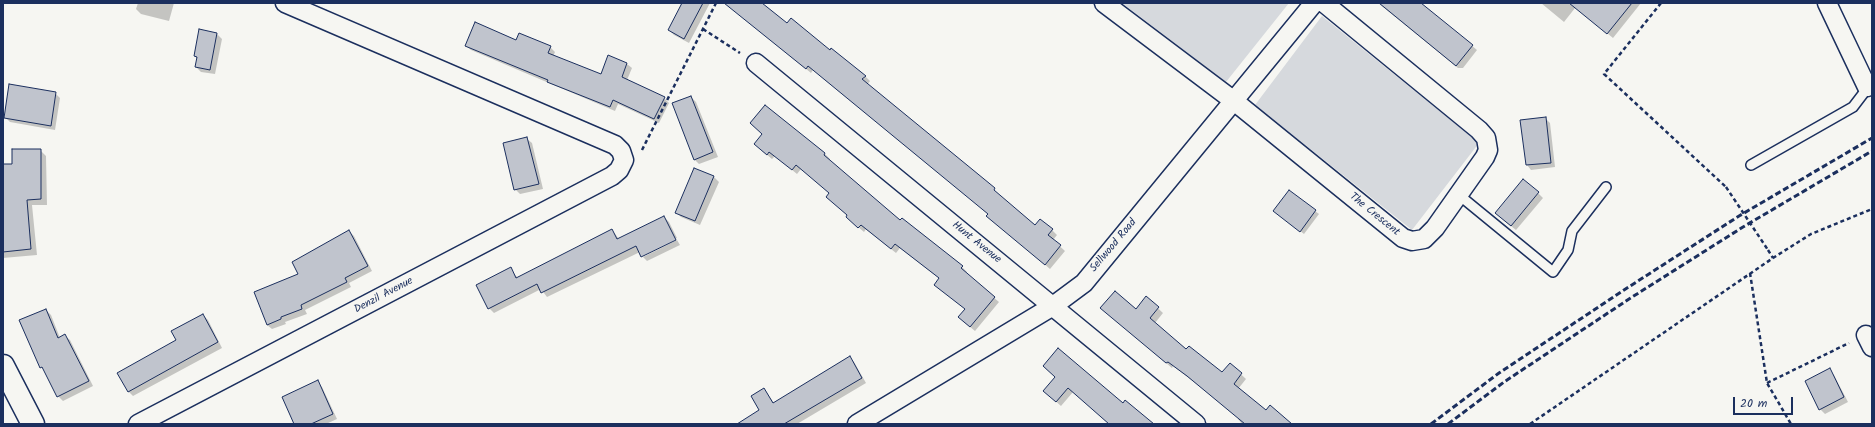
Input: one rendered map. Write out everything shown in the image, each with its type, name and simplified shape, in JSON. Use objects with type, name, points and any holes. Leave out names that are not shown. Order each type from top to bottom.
[{"type":"street","points":[[285,3],[615,145],[631,159]]},
{"type":"street","name":"The Crescent","points":[[1104,3],[1234,102],[1403,238],[1412,241],[1424,239],[1435,228],[1485,158],[1488,150],[1486,138],[1479,130],[1324,3]]},
{"type":"street","name":"Sellwood Road","points":[[856,424],[1053,306],[1084,283],[1314,3]]},
{"type":"street","points":[[1827,3],[1870,86]]},
{"type":"street","name":"Hunt Avenue","points":[[756,63],[1196,424]]},
{"type":"street","name":"Denzil Avenue","points":[[138,424],[612,176],[631,159]]},
{"type":"street","points":[[3,366],[33,424]]},
{"type":"lane","points":[[1751,165],[1853,107],[1870,86]]},
{"type":"lane","points":[[1459,194],[1552,272],[1568,250],[1572,231],[1606,187]]},
{"type":"path","points":[[631,159],[716,3]]},
{"type":"path","points":[[1661,3],[1604,74],[1726,187],[1773,258]]},
{"type":"path","points":[[702,29],[756,63]]},
{"type":"path","points":[[1530,424],[1750,273],[1811,234],[1872,209]]},
{"type":"path","points":[[1750,273],[1767,383],[1791,424]]},
{"type":"path","points":[[1767,383],[1869,341]]},
{"type":"shaded area","points":[[1122,3],[1289,3],[1226,82]]},
{"type":"shaded area","points":[[1322,16],[1479,143],[1412,230],[1255,105]]},
{"type":"building","points":[[682,3],[703,3],[684,39],[668,30]]},
{"type":"building","points":[[724,3],[762,3],[787,23],[791,18],[830,50],[831,48],[866,76],[862,79],[995,188],[994,190],[1035,225],[1040,219],[1053,229],[1048,235],[1061,245],[1045,265],[986,216],[988,214],[808,66],[806,69]]},
{"type":"building","points":[[1379,3],[1421,3],[1473,45],[1456,66]]},
{"type":"building","points":[[1569,3],[1632,3],[1607,34]]},
{"type":"building","points":[[475,22],[516,40],[519,33],[551,46],[548,53],[601,74],[608,55],[627,63],[622,77],[665,97],[654,119],[613,100],[610,107],[547,82],[548,80],[465,46]]},
{"type":"building","points":[[199,29],[217,33],[210,70],[195,67],[197,57],[194,56]]},
{"type":"building","points":[[9,84],[56,92],[51,126],[4,118]]},
{"type":"building","points":[[691,96],[713,152],[694,160],[672,103]]},
{"type":"building","points":[[765,105],[825,153],[824,155],[900,220],[902,218],[963,266],[961,268],[995,297],[970,327],[958,317],[965,309],[934,285],[939,278],[895,244],[891,249],[861,225],[858,228],[846,217],[847,215],[826,197],[829,193],[796,165],[792,170],[769,152],[767,155],[754,144],[762,134],[750,123]]},
{"type":"building","points":[[1546,117],[1551,163],[1526,165],[1520,120]]},
{"type":"building","points":[[527,137],[539,184],[514,190],[503,143]]},
{"type":"building","points":[[12,149],[41,149],[41,199],[27,200],[31,249],[3,252],[3,164],[12,164]]},
{"type":"building","points":[[694,168],[714,176],[695,221],[675,213]]},
{"type":"building","points":[[1523,179],[1539,192],[1511,226],[1495,213]]},
{"type":"building","points":[[1289,190],[1316,210],[1300,232],[1273,211]]},
{"type":"building","points":[[664,216],[676,240],[641,257],[636,246],[541,293],[537,284],[488,309],[476,285],[511,267],[516,278],[612,229],[617,239]]},
{"type":"building","points":[[349,230],[368,266],[345,278],[347,282],[301,305],[302,309],[281,317],[281,319],[267,325],[254,292],[298,274],[292,262]]},
{"type":"building","points":[[1115,291],[1136,309],[1146,296],[1159,307],[1150,318],[1186,349],[1189,346],[1222,372],[1230,363],[1242,373],[1234,384],[1266,410],[1270,405],[1292,424],[1245,424],[1187,376],[1168,362],[1166,363],[1100,308]]},
{"type":"building","points":[[46,309],[58,338],[65,334],[89,381],[57,397],[42,367],[40,368],[19,320]]},
{"type":"building","points":[[203,314],[218,342],[128,392],[117,373],[176,340],[171,331]]},
{"type":"building","points":[[1058,348],[1123,403],[1125,400],[1154,424],[1109,424],[1068,388],[1056,402],[1043,391],[1055,377],[1043,366]]},
{"type":"building","points":[[850,356],[862,378],[784,424],[737,424],[759,410],[751,396],[764,388],[773,403]]},
{"type":"building","points":[[1830,368],[1844,397],[1819,410],[1805,381]]},
{"type":"building","points":[[318,380],[333,414],[311,424],[294,424],[282,397]]},
{"type":"railway","points":[[1431,424],[1499,373],[1624,290],[1739,216],[1872,138]]},
{"type":"railway","points":[[1448,424],[1504,382],[1629,299],[1743,227],[1872,151]]}]
